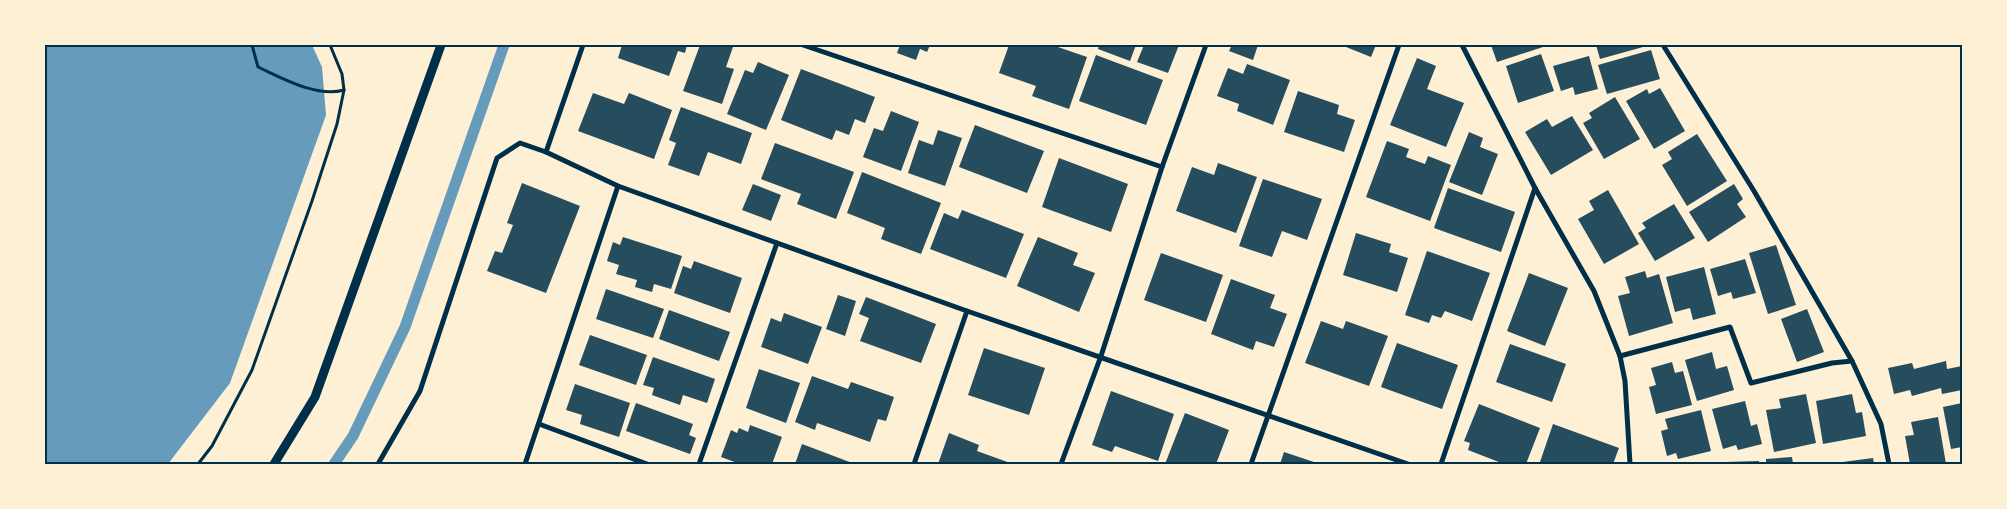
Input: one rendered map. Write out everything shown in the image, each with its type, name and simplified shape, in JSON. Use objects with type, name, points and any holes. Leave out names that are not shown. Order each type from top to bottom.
[{"type":"street","points":[[274,464],[315,398],[441,45]]},
{"type":"street","points":[[546,152],[583,45]]},
{"type":"street","points":[[804,45],[1162,166]]},
{"type":"street","points":[[1061,464],[1101,356],[1162,166],[1206,45]]},
{"type":"street","points":[[1251,464],[1399,45]]},
{"type":"street","points":[[1462,45],[1535,188],[1594,291],[1620,356],[1625,381],[1630,464]]},
{"type":"street","points":[[1663,45],[1754,191],[1852,361],[1881,424],[1889,464]]},
{"type":"street","points":[[378,464],[420,391],[497,158],[520,143],[546,152],[618,186],[967,311],[1269,414],[1408,464]]},
{"type":"street","points":[[525,464],[618,186]]},
{"type":"street","points":[[1441,464],[1535,188]]},
{"type":"street","points":[[699,464],[777,243]]},
{"type":"street","points":[[914,464],[967,311]]},
{"type":"street","points":[[1620,356],[1730,327],[1751,383],[1832,363],[1852,361]]},
{"type":"street","points":[[539,424],[647,464]]},
{"type":"path","points":[[252,45],[258,67],[297,86],[334,93],[344,90]]},
{"type":"path","points":[[198,464],[212,446],[252,370],[312,201],[337,124],[344,90],[342,74],[330,45]]},
{"type":"water","points":[[45,45],[312,45],[322,67],[326,115],[230,383],[168,464],[45,464]]},
{"type":"building","points":[[622,45],[687,45],[685,53],[678,51],[669,76],[618,58]]},
{"type":"building","points":[[700,45],[727,45],[733,47],[726,67],[734,69],[722,104],[683,91]]},
{"type":"building","points":[[900,45],[930,45],[927,52],[920,49],[916,60],[897,53]]},
{"type":"building","points":[[1009,45],[1052,45],[1087,57],[1069,109],[1032,96],[1036,86],[999,73]]},
{"type":"building","points":[[1099,45],[1136,45],[1130,61],[1098,49]]},
{"type":"building","points":[[1144,45],[1179,45],[1168,73],[1137,62]]},
{"type":"building","points":[[1232,45],[1258,45],[1253,60],[1229,51]]},
{"type":"building","points":[[1341,45],[1376,45],[1371,57]]},
{"type":"building","points":[[1491,45],[1542,45],[1543,47],[1497,62]]},
{"type":"building","points":[[1596,45],[1642,45],[1643,47],[1600,59]]},
{"type":"building","points":[[1651,50],[1660,79],[1607,94],[1598,65]]},
{"type":"building","points":[[1541,54],[1554,91],[1518,103],[1506,66]]},
{"type":"building","points":[[1096,55],[1163,80],[1146,125],[1079,101]]},
{"type":"building","points":[[1589,56],[1598,89],[1575,95],[1573,87],[1561,91],[1553,66]]},
{"type":"building","points":[[1417,58],[1436,66],[1427,89],[1464,103],[1446,147],[1390,125]]},
{"type":"building","points":[[758,62],[789,75],[766,130],[727,114],[745,70],[753,73]]},
{"type":"building","points":[[1247,64],[1290,80],[1273,125],[1237,111],[1239,104],[1217,96],[1228,68],[1243,74]]},
{"type":"building","points":[[801,69],[875,97],[865,123],[855,119],[849,135],[836,130],[832,140],[781,120]]},
{"type":"building","points":[[1660,88],[1685,131],[1654,149],[1626,101],[1647,89],[1649,94]]},
{"type":"building","points":[[1298,91],[1339,105],[1337,114],[1355,120],[1344,152],[1284,132]]},
{"type":"building","points":[[593,93],[624,104],[629,93],[672,110],[654,159],[578,131]]},
{"type":"building","points":[[1615,97],[1640,139],[1604,159],[1583,123],[1592,118],[1589,113]]},
{"type":"building","points":[[681,107],[752,133],[741,164],[708,152],[699,176],[668,165],[676,143],[669,140]]},
{"type":"building","points":[[891,111],[919,122],[901,171],[863,157],[874,128],[883,131]]},
{"type":"building","points":[[1572,116],[1593,150],[1551,175],[1525,132],[1547,119],[1552,127]]},
{"type":"building","points":[[975,125],[1044,151],[1027,193],[959,167]]},
{"type":"building","points":[[938,130],[962,138],[945,186],[908,173],[919,140],[933,145]]},
{"type":"building","points":[[1469,132],[1483,138],[1480,147],[1498,154],[1482,195],[1449,182]]},
{"type":"building","points":[[1697,134],[1727,181],[1687,206],[1662,165],[1672,159],[1668,152]]},
{"type":"building","points":[[1387,141],[1409,149],[1406,157],[1425,164],[1428,156],[1451,165],[1430,221],[1366,197]]},
{"type":"building","points":[[775,143],[854,172],[836,219],[797,204],[801,194],[761,179]]},
{"type":"building","points":[[1059,158],[1128,184],[1111,232],[1042,207]]},
{"type":"building","points":[[1218,163],[1257,177],[1236,233],[1176,211],[1192,167],[1214,175]]},
{"type":"building","points":[[862,172],[941,203],[921,254],[881,239],[885,228],[847,213]]},
{"type":"building","points":[[1263,179],[1322,199],[1307,240],[1282,231],[1272,257],[1239,246]]},
{"type":"building","points":[[522,183],[580,206],[546,293],[487,271],[495,251],[502,253],[513,225],[507,223]]},
{"type":"building","points":[[753,184],[781,195],[771,221],[742,210]]},
{"type":"building","points":[[1734,184],[1743,199],[1737,204],[1746,217],[1708,242],[1689,212]]},
{"type":"building","points":[[1448,188],[1515,212],[1501,252],[1434,228]]},
{"type":"building","points":[[1608,190],[1639,244],[1604,264],[1578,219],[1594,210],[1589,201]]},
{"type":"building","points":[[1674,204],[1695,238],[1655,261],[1638,233],[1646,228],[1642,223]]},
{"type":"building","points":[[962,210],[1024,234],[1006,278],[930,249],[944,213],[958,219]]},
{"type":"building","points":[[1356,233],[1391,244],[1389,252],[1408,258],[1397,292],[1343,275]]},
{"type":"building","points":[[623,237],[682,256],[671,289],[654,284],[652,292],[635,287],[637,280],[616,274],[619,265],[607,261],[613,242],[620,245]]},
{"type":"building","points":[[1038,237],[1078,253],[1073,265],[1095,273],[1079,312],[1017,286]]},
{"type":"building","points":[[1776,245],[1796,305],[1768,314],[1749,253]]},
{"type":"building","points":[[1427,251],[1490,273],[1472,321],[1445,311],[1441,318],[1432,315],[1429,323],[1405,315]]},
{"type":"building","points":[[1161,253],[1223,275],[1206,322],[1144,300]]},
{"type":"building","points":[[1745,259],[1756,293],[1733,299],[1731,292],[1718,296],[1710,269]]},
{"type":"building","points":[[694,261],[742,278],[730,313],[674,293],[683,266],[691,269]]},
{"type":"building","points":[[1704,267],[1716,314],[1693,320],[1690,308],[1675,312],[1666,277]]},
{"type":"building","points":[[1645,271],[1647,278],[1659,274],[1673,323],[1629,336],[1618,296],[1630,293],[1625,277]]},
{"type":"building","points":[[1529,273],[1568,288],[1545,346],[1507,331]]},
{"type":"building","points":[[1231,279],[1275,295],[1270,308],[1287,314],[1274,347],[1256,341],[1253,350],[1211,334]]},
{"type":"building","points":[[606,289],[664,309],[653,338],[596,319]]},
{"type":"building","points":[[838,295],[856,301],[845,336],[826,329]]},
{"type":"building","points":[[866,297],[936,324],[921,363],[860,341],[869,318],[859,314]]},
{"type":"building","points":[[1807,309],[1824,352],[1797,362],[1781,319]]},
{"type":"building","points":[[669,310],[730,332],[719,361],[659,339]]},
{"type":"building","points":[[784,313],[822,327],[808,364],[761,347],[771,318],[781,322]]},
{"type":"building","points":[[1321,321],[1343,329],[1346,321],[1388,336],[1369,386],[1305,363]]},
{"type":"building","points":[[590,335],[647,355],[636,385],[579,365]]},
{"type":"building","points":[[1397,343],[1458,365],[1442,409],[1381,387]]},
{"type":"building","points":[[1510,344],[1566,364],[1552,402],[1496,382]]},
{"type":"building","points":[[984,348],[1045,368],[1029,415],[968,395]]},
{"type":"building","points":[[1712,352],[1716,369],[1727,366],[1734,390],[1697,401],[1685,360]]},
{"type":"building","points":[[653,357],[715,379],[707,403],[683,395],[680,405],[652,395],[654,388],[643,385]]},
{"type":"building","points":[[1946,361],[1947,369],[1962,366],[1962,390],[1942,394],[1941,388],[1912,396],[1910,390],[1894,394],[1888,368],[1912,363],[1914,369]]},
{"type":"building","points":[[1672,362],[1675,373],[1683,371],[1692,405],[1656,414],[1649,387],[1656,385],[1651,368]]},
{"type":"building","points":[[759,369],[800,383],[786,423],[746,408]]},
{"type":"building","points":[[812,376],[848,389],[851,382],[894,397],[886,421],[878,419],[870,442],[817,423],[815,430],[795,422]]},
{"type":"building","points":[[575,384],[630,403],[619,437],[580,424],[582,415],[566,410]]},
{"type":"building","points":[[1111,391],[1174,414],[1158,461],[1115,446],[1112,452],[1092,445]]},
{"type":"building","points":[[1806,394],[1816,443],[1774,452],[1766,410],[1781,408],[1779,399]]},
{"type":"building","points":[[1852,394],[1856,413],[1862,412],[1866,436],[1823,444],[1816,401]]},
{"type":"building","points":[[1745,401],[1751,426],[1757,424],[1762,444],[1738,450],[1736,445],[1723,449],[1712,409]]},
{"type":"building","points":[[636,403],[693,424],[689,435],[696,438],[690,454],[626,431]]},
{"type":"building","points":[[1962,403],[1962,447],[1951,449],[1943,407]]},
{"type":"building","points":[[1479,404],[1540,428],[1526,464],[1504,464],[1468,450],[1470,443],[1464,441]]},
{"type":"building","points":[[1701,410],[1711,451],[1678,459],[1676,453],[1667,456],[1661,431],[1668,429],[1665,419]]},
{"type":"building","points":[[1185,413],[1229,430],[1216,464],[1165,464]]},
{"type":"building","points":[[1938,417],[1946,464],[1910,464],[1905,436],[1914,435],[1911,422]]},
{"type":"building","points":[[1553,424],[1619,448],[1613,464],[1547,464],[1540,462]]},
{"type":"building","points":[[750,425],[782,437],[772,464],[740,464],[721,457],[731,430],[737,433],[739,428],[748,432]]},
{"type":"building","points":[[949,433],[979,445],[977,451],[1013,464],[938,464]]},
{"type":"building","points":[[802,444],[855,464],[795,464]]},
{"type":"building","points":[[1284,452],[1320,464],[1280,464]]},
{"type":"building","points":[[1792,457],[1793,464],[1766,464],[1766,459]]},
{"type":"building","points":[[1873,458],[1874,464],[1835,464],[1835,463]]},
{"type":"building","points":[[1759,461],[1759,464],[1724,464],[1724,462]]},
{"type":"waterway","points":[[334,464],[353,436],[405,327],[504,45]]}]
